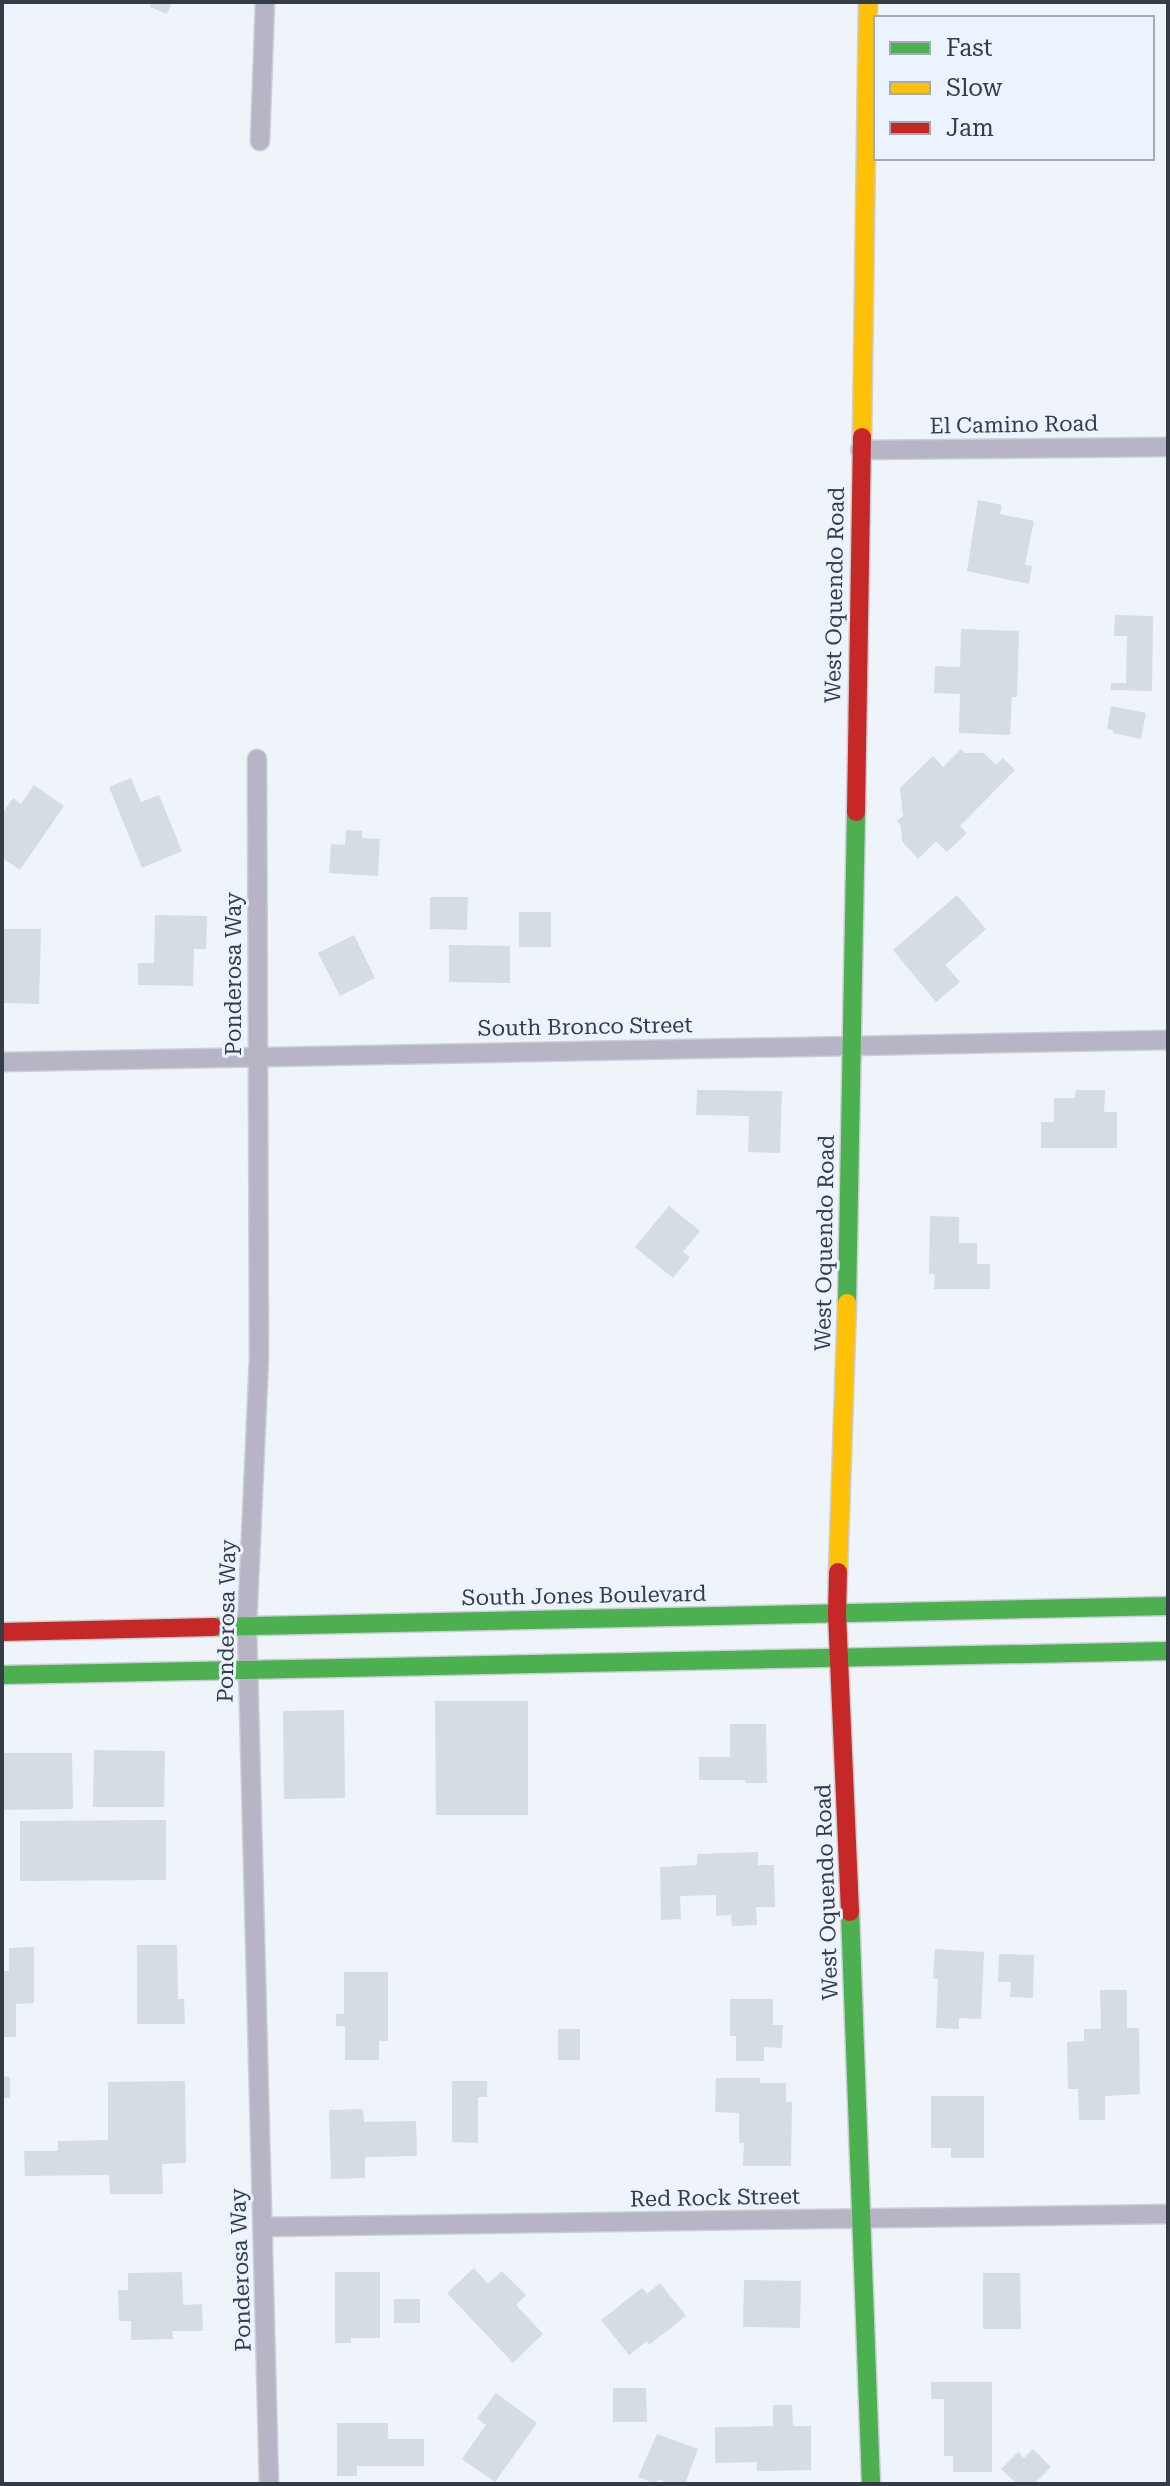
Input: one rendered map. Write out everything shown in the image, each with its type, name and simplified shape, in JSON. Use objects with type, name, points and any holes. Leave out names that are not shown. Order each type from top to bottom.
[{"type":"street","points":[[260,141],[265,2]]},
{"type":"street","name":"West Oquendo Road","points":[[868,2],[853,1045],[837,1614],[871,2484]]},
{"type":"street","name":"El Camino Road","points":[[860,450],[1168,447]]},
{"type":"street","name":"Ponderosa Way","points":[[257,759],[259,1358],[247,1626],[269,2484]]},
{"type":"street","name":"South Bronco Street","points":[[2,1062],[1168,1040]]},
{"type":"street","name":"South Jones Boulevard","points":[[2,1632],[1168,1606]]},
{"type":"street","points":[[2,1675],[1168,1651]]},
{"type":"street","name":"Red Rock Street","points":[[263,2227],[1168,2214]]},
{"type":"building","points":[[151,2],[172,2],[167,14],[150,7]]},
{"type":"building","points":[[978,500],[1002,505],[1000,514],[1034,521],[1025,565],[1032,566],[1029,584],[967,571]]},
{"type":"building","points":[[1115,615],[1153,616],[1152,691],[1111,690],[1111,683],[1126,683],[1127,636],[1114,636]]},
{"type":"building","points":[[961,629],[1019,631],[1017,697],[1012,697],[1010,735],[959,733],[960,694],[934,693],[935,666],[960,667]]},
{"type":"building","points":[[1111,706],[1146,713],[1141,739],[1107,729]]},
{"type":"building","points":[[961,749],[965,753],[984,753],[996,765],[1003,758],[1015,770],[960,826],[967,833],[947,852],[936,841],[918,859],[902,841],[901,826],[897,821],[903,816],[900,788],[933,756],[943,767]]},
{"type":"building","points":[[131,778],[141,802],[159,795],[182,851],[142,868],[109,787]]},
{"type":"building","points":[[34,785],[64,806],[20,870],[2,858],[2,832],[5,828],[2,826],[2,814],[13,798],[21,804]]},
{"type":"building","points":[[346,830],[362,831],[362,838],[380,839],[378,876],[329,873],[331,844],[345,845]]},
{"type":"building","points":[[957,895],[986,929],[945,965],[960,982],[936,1002],[893,950]]},
{"type":"building","points":[[430,897],[468,897],[467,930],[430,929]]},
{"type":"building","points":[[519,912],[551,912],[551,947],[519,947]]},
{"type":"building","points":[[155,915],[207,916],[206,949],[194,949],[193,986],[138,985],[138,963],[154,963]]},
{"type":"building","points":[[4,929],[41,929],[39,1004],[3,1003]]},
{"type":"building","points":[[354,935],[375,978],[340,996],[318,953]]},
{"type":"building","points":[[449,945],[510,946],[510,983],[449,982]]},
{"type":"building","points":[[697,1090],[782,1091],[780,1153],[748,1152],[749,1116],[696,1115]]},
{"type":"building","points":[[1076,1090],[1105,1090],[1104,1112],[1117,1112],[1117,1148],[1041,1148],[1041,1122],[1054,1122],[1054,1098],[1075,1098]]},
{"type":"building","points":[[669,1206],[700,1231],[683,1252],[690,1257],[673,1278],[635,1247]]},
{"type":"building","points":[[930,1216],[959,1217],[959,1243],[977,1243],[977,1264],[990,1264],[990,1289],[934,1289],[935,1274],[929,1274]]},
{"type":"building","points":[[435,1701],[528,1701],[528,1815],[436,1815]]},
{"type":"building","points":[[344,1710],[345,1798],[284,1799],[283,1711]]},
{"type":"building","points":[[730,1724],[766,1724],[767,1783],[699,1780],[699,1757],[730,1757]]},
{"type":"building","points":[[94,1750],[165,1751],[164,1807],[93,1807]]},
{"type":"building","points":[[2,1753],[72,1753],[73,1809],[2,1810]]},
{"type":"building","points":[[166,1820],[166,1880],[20,1881],[20,1821]]},
{"type":"building","points":[[758,1852],[758,1865],[774,1865],[775,1907],[756,1907],[757,1925],[732,1926],[731,1915],[716,1916],[716,1895],[680,1896],[681,1919],[661,1920],[660,1867],[697,1865],[697,1854]]},
{"type":"building","points":[[137,1945],[177,1945],[178,1999],[184,1999],[185,2024],[137,2024]]},
{"type":"building","points":[[34,1947],[34,2003],[16,2004],[16,2037],[2,2037],[2,1971],[9,1971],[9,1948]]},
{"type":"building","points":[[935,1949],[984,1952],[981,2019],[959,2018],[959,2029],[936,2028],[938,1979],[933,1979]]},
{"type":"building","points":[[999,1954],[1034,1955],[1033,1998],[1010,1997],[1011,1982],[998,1982]]},
{"type":"building","points":[[344,1972],[388,1972],[388,2041],[379,2041],[379,2060],[345,2060],[345,2026],[336,2026],[336,2014],[344,2014]]},
{"type":"building","points":[[1100,1990],[1127,1990],[1127,2028],[1139,2028],[1140,2094],[1105,2096],[1105,2120],[1079,2120],[1078,2089],[1068,2089],[1067,2042],[1084,2041],[1084,2029],[1101,2029]]},
{"type":"building","points":[[730,1999],[773,1999],[773,2025],[783,2025],[782,2048],[764,2047],[764,2061],[736,2061],[736,2036],[730,2036]]},
{"type":"building","points":[[558,2029],[580,2029],[580,2060],[558,2060]]},
{"type":"building","points":[[2,2076],[10,2077],[10,2098],[2,2098]]},
{"type":"building","points":[[716,2078],[760,2078],[760,2083],[786,2083],[786,2102],[792,2102],[791,2166],[743,2166],[744,2143],[739,2143],[739,2113],[715,2112]]},
{"type":"building","points":[[185,2081],[186,2163],[162,2164],[163,2194],[110,2194],[109,2175],[25,2176],[24,2151],[58,2151],[58,2141],[108,2140],[108,2082]]},
{"type":"building","points":[[452,2081],[487,2081],[487,2097],[478,2097],[478,2143],[452,2142]]},
{"type":"building","points":[[931,2096],[984,2096],[984,2158],[951,2158],[951,2148],[931,2148]]},
{"type":"building","points":[[363,2109],[364,2122],[416,2121],[417,2156],[365,2157],[365,2178],[331,2179],[329,2110]]},
{"type":"building","points":[[474,2268],[488,2284],[502,2271],[526,2295],[516,2305],[543,2334],[513,2363],[447,2293]]},
{"type":"building","points":[[182,2272],[183,2305],[202,2304],[203,2331],[172,2331],[173,2339],[131,2340],[131,2321],[119,2321],[118,2290],[128,2290],[128,2273]]},
{"type":"building","points":[[335,2272],[380,2272],[380,2338],[351,2338],[351,2343],[335,2343]]},
{"type":"building","points":[[983,2273],[1020,2273],[1021,2329],[983,2329]]},
{"type":"building","points":[[744,2280],[801,2281],[800,2328],[743,2327]]},
{"type":"building","points":[[660,2283],[686,2316],[649,2345],[647,2341],[629,2355],[601,2320],[642,2288],[647,2294]]},
{"type":"building","points":[[394,2299],[420,2299],[420,2323],[394,2323]]},
{"type":"building","points":[[931,2382],[992,2382],[992,2472],[953,2472],[953,2456],[944,2456],[944,2399],[931,2399]]},
{"type":"building","points":[[613,2388],[646,2388],[647,2422],[613,2422]]},
{"type":"building","points":[[496,2393],[537,2423],[495,2482],[462,2459],[486,2425],[477,2418]]},
{"type":"building","points":[[773,2405],[792,2405],[793,2426],[811,2426],[811,2470],[757,2471],[757,2462],[715,2463],[715,2427],[773,2426]]},
{"type":"building","points":[[337,2423],[388,2423],[388,2439],[424,2439],[424,2466],[357,2466],[357,2476],[337,2476]]},
{"type":"building","points":[[657,2434],[698,2449],[685,2484],[671,2484],[658,2479],[657,2484],[638,2477]]},
{"type":"building","points":[[1033,2449],[1051,2467],[1034,2484],[1017,2484],[1001,2469],[1018,2452],[1024,2458]]},
{"type":"traffic: fast","points":[[847,1303],[856,812]]},
{"type":"traffic: fast","points":[[213,1627],[1168,1606]]},
{"type":"traffic: fast","points":[[2,1675],[1168,1651]]},
{"type":"traffic: fast","points":[[850,1912],[871,2484]]},
{"type":"traffic: slow","points":[[862,437],[868,2]]},
{"type":"traffic: slow","points":[[838,1572],[847,1303]]},
{"type":"traffic: jam","points":[[856,812],[862,437]]},
{"type":"traffic: jam","points":[[838,1572],[837,1614],[850,1912]]},
{"type":"traffic: jam","points":[[2,1632],[213,1627]]}]
